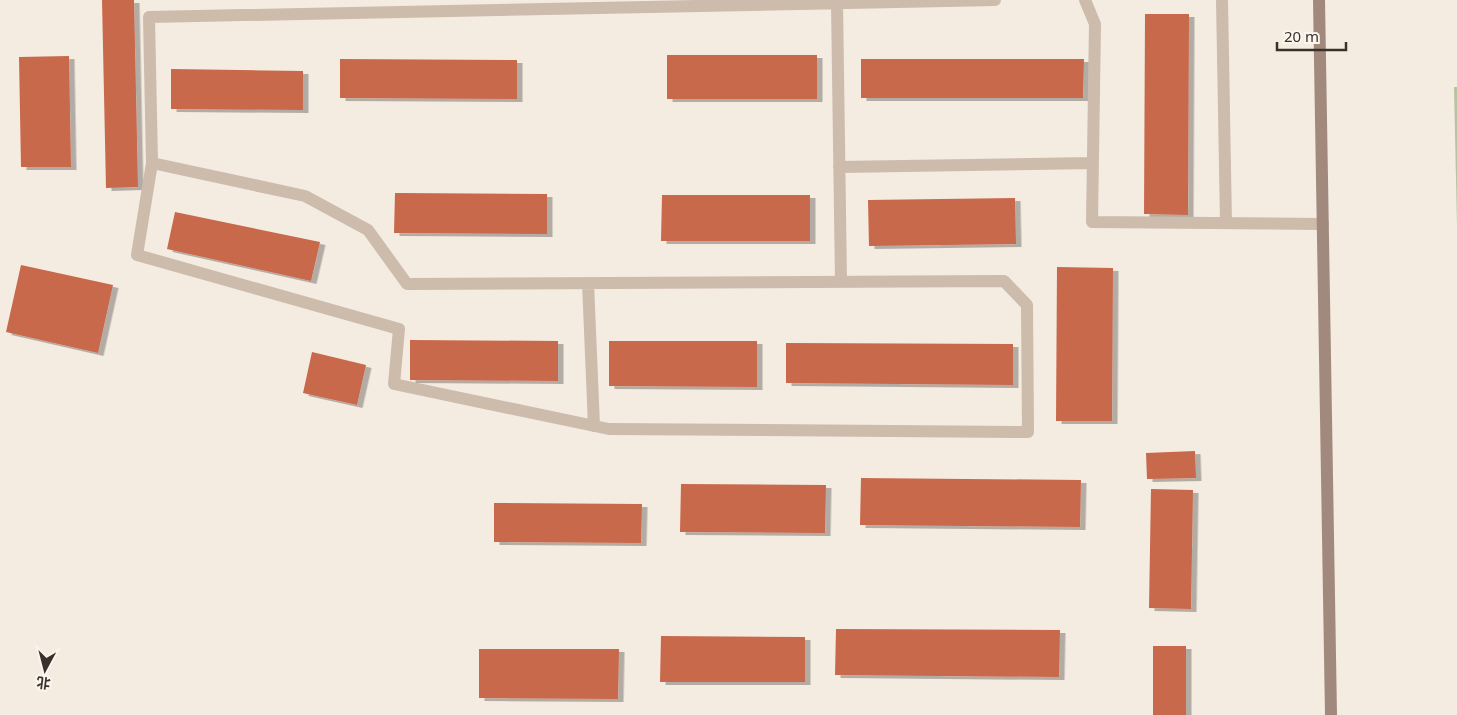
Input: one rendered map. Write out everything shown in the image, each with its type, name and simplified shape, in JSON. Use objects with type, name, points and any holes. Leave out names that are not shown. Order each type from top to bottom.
[{"type":"street","points":[[152,163],[305,196],[368,230],[407,284],[1004,282],[1027,306],[1028,432],[609,429],[394,384],[399,329],[137,255],[152,163],[149,17],[582,4],[995,0]]},
{"type":"street","points":[[1085,0],[1095,24],[1092,222],[1323,224]]},
{"type":"street","points":[[1222,0],[1226,223]]},
{"type":"street","points":[[1319,0],[1331,715]]},
{"type":"street","points":[[837,3],[841,282]]},
{"type":"street","points":[[840,167],[1093,163]]},
{"type":"street","points":[[588,283],[594,426]]},
{"type":"green space","points":[[1454,87],[1457,87],[1457,225]]},
{"type":"building","points":[[102,0],[134,0],[138,187],[106,188]]},
{"type":"building","points":[[1145,14],[1189,14],[1188,215],[1144,214]]},
{"type":"building","points":[[667,55],[817,55],[817,99],[667,99]]},
{"type":"building","points":[[69,56],[71,167],[21,167],[19,57]]},
{"type":"building","points":[[340,59],[517,60],[517,99],[340,98]]},
{"type":"building","points":[[861,59],[1084,59],[1083,98],[861,98]]},
{"type":"building","points":[[171,69],[303,71],[303,110],[171,109]]},
{"type":"building","points":[[395,193],[547,194],[547,234],[394,233]]},
{"type":"building","points":[[662,195],[810,195],[810,241],[661,241]]},
{"type":"building","points":[[1015,198],[1016,244],[869,246],[868,200]]},
{"type":"building","points":[[175,212],[320,242],[311,281],[167,249]]},
{"type":"building","points":[[21,265],[113,285],[98,353],[6,332]]},
{"type":"building","points":[[1057,267],[1113,268],[1112,421],[1056,421]]},
{"type":"building","points":[[410,340],[558,341],[558,381],[410,380]]},
{"type":"building","points":[[609,341],[757,341],[757,387],[609,386]]},
{"type":"building","points":[[786,343],[1013,344],[1013,385],[786,383]]},
{"type":"building","points":[[312,352],[366,365],[357,405],[303,393]]},
{"type":"building","points":[[1195,451],[1196,478],[1147,479],[1146,453]]},
{"type":"building","points":[[861,478],[1081,480],[1080,527],[860,525]]},
{"type":"building","points":[[681,484],[826,485],[825,533],[680,532]]},
{"type":"building","points":[[1151,489],[1193,490],[1191,609],[1149,608]]},
{"type":"building","points":[[494,503],[642,504],[641,543],[494,542]]},
{"type":"building","points":[[836,629],[1060,630],[1059,677],[835,675]]},
{"type":"building","points":[[661,636],[805,637],[805,682],[660,682]]},
{"type":"building","points":[[1153,646],[1186,646],[1186,715],[1153,715]]},
{"type":"building","points":[[479,649],[619,649],[618,699],[479,698]]}]
